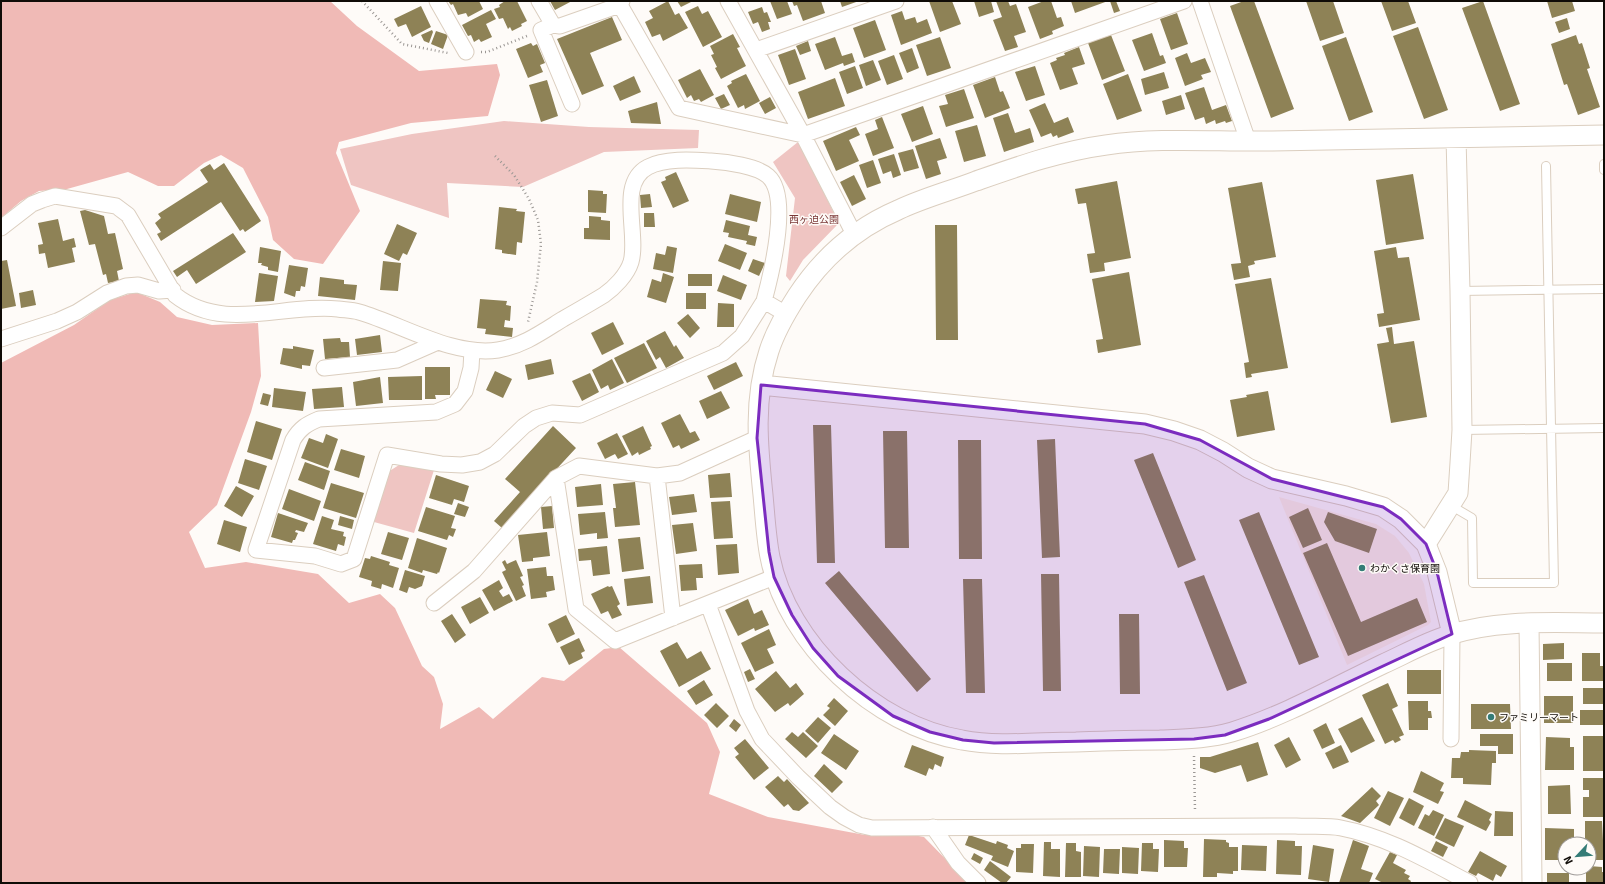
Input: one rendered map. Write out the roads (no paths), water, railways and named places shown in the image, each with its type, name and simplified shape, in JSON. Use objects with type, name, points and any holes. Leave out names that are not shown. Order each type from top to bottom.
[{"type":"street","points":[[437,1],[466,52]]},
{"type":"street","points":[[539,1],[553,26]]},
{"type":"street","points":[[728,1],[803,134],[854,234]]},
{"type":"street","points":[[756,50],[896,1]]},
{"type":"street","points":[[572,104],[542,30],[553,26],[560,26],[621,3],[679,108],[803,134],[1184,1]]},
{"type":"street","points":[[1200,1],[1248,141]]},
{"type":"street","points":[[1604,135],[1248,141],[1154,141],[1106,145],[1036,160],[899,209],[854,234],[837,248],[809,278],[786,314],[769,349],[761,385],[758,438],[769,552],[774,577],[792,616],[813,648],[838,676],[893,716],[930,732],[963,740],[994,743],[1194,739],[1225,734],[1269,719],[1422,645],[1452,634],[1484,627],[1529,623],[1604,623]]},
{"type":"street","points":[[1426,544],[1458,493],[1462,430],[1456,138]]},
{"type":"street","points":[[1,228],[32,204],[55,196],[116,206],[128,215],[176,294],[187,304],[199,309],[224,314],[247,315],[327,308],[357,312],[438,342],[472,350],[496,351],[518,346],[605,294],[619,282],[630,264],[633,244],[631,189],[636,175],[648,166],[662,162],[690,160],[732,162],[768,176],[775,185],[778,198],[779,220],[772,272],[764,301],[742,336],[723,353],[580,415],[552,413],[536,418],[524,426],[495,454],[480,462],[462,465],[441,464],[387,455],[354,559],[340,564],[315,556],[256,550],[293,440],[298,430],[319,419],[436,412],[455,404],[465,391],[471,368],[472,350]]},
{"type":"street","points":[[1,339],[58,321],[77,312],[107,293],[126,286],[138,285],[159,291],[173,290]]},
{"type":"street","points":[[764,301],[786,314]]},
{"type":"street","points":[[324,368],[397,360],[438,342]]},
{"type":"street","points":[[761,385],[1146,424],[1200,440],[1223,452],[1248,468],[1272,478],[1346,496],[1383,507],[1401,519],[1426,544],[1437,572],[1452,634],[1451,739]]},
{"type":"street","points":[[434,603],[474,572],[556,478],[579,466],[657,476],[680,473],[758,438]]},
{"type":"street","points":[[657,476],[673,618]]},
{"type":"street","points":[[556,478],[576,609],[615,641],[774,577]]},
{"type":"street","points":[[708,604],[748,711],[762,739],[798,777],[830,807],[859,825],[872,828],[1296,826],[1340,828],[1370,835],[1397,845],[1470,883]]},
{"type":"street","points":[[1529,623],[1532,883]]},
{"type":"street","points":[[933,827],[958,863],[978,883]]},
{"type":"lane","points":[[1604,164],[1604,170]]},
{"type":"lane","points":[[1450,505],[1472,518],[1473,583],[1554,582],[1546,166]]},
{"type":"lane","points":[[1460,291],[1604,289]]},
{"type":"lane","points":[[1462,430],[1604,428]]},
{"type":"place","name":"わかくさ保育園","points":[[1362,568]]},
{"type":"place","name":"ファミリーマート","points":[[1491,717]]},
{"type":"park label","name":"西ヶ迫公園","points":[[814,219]]}]
